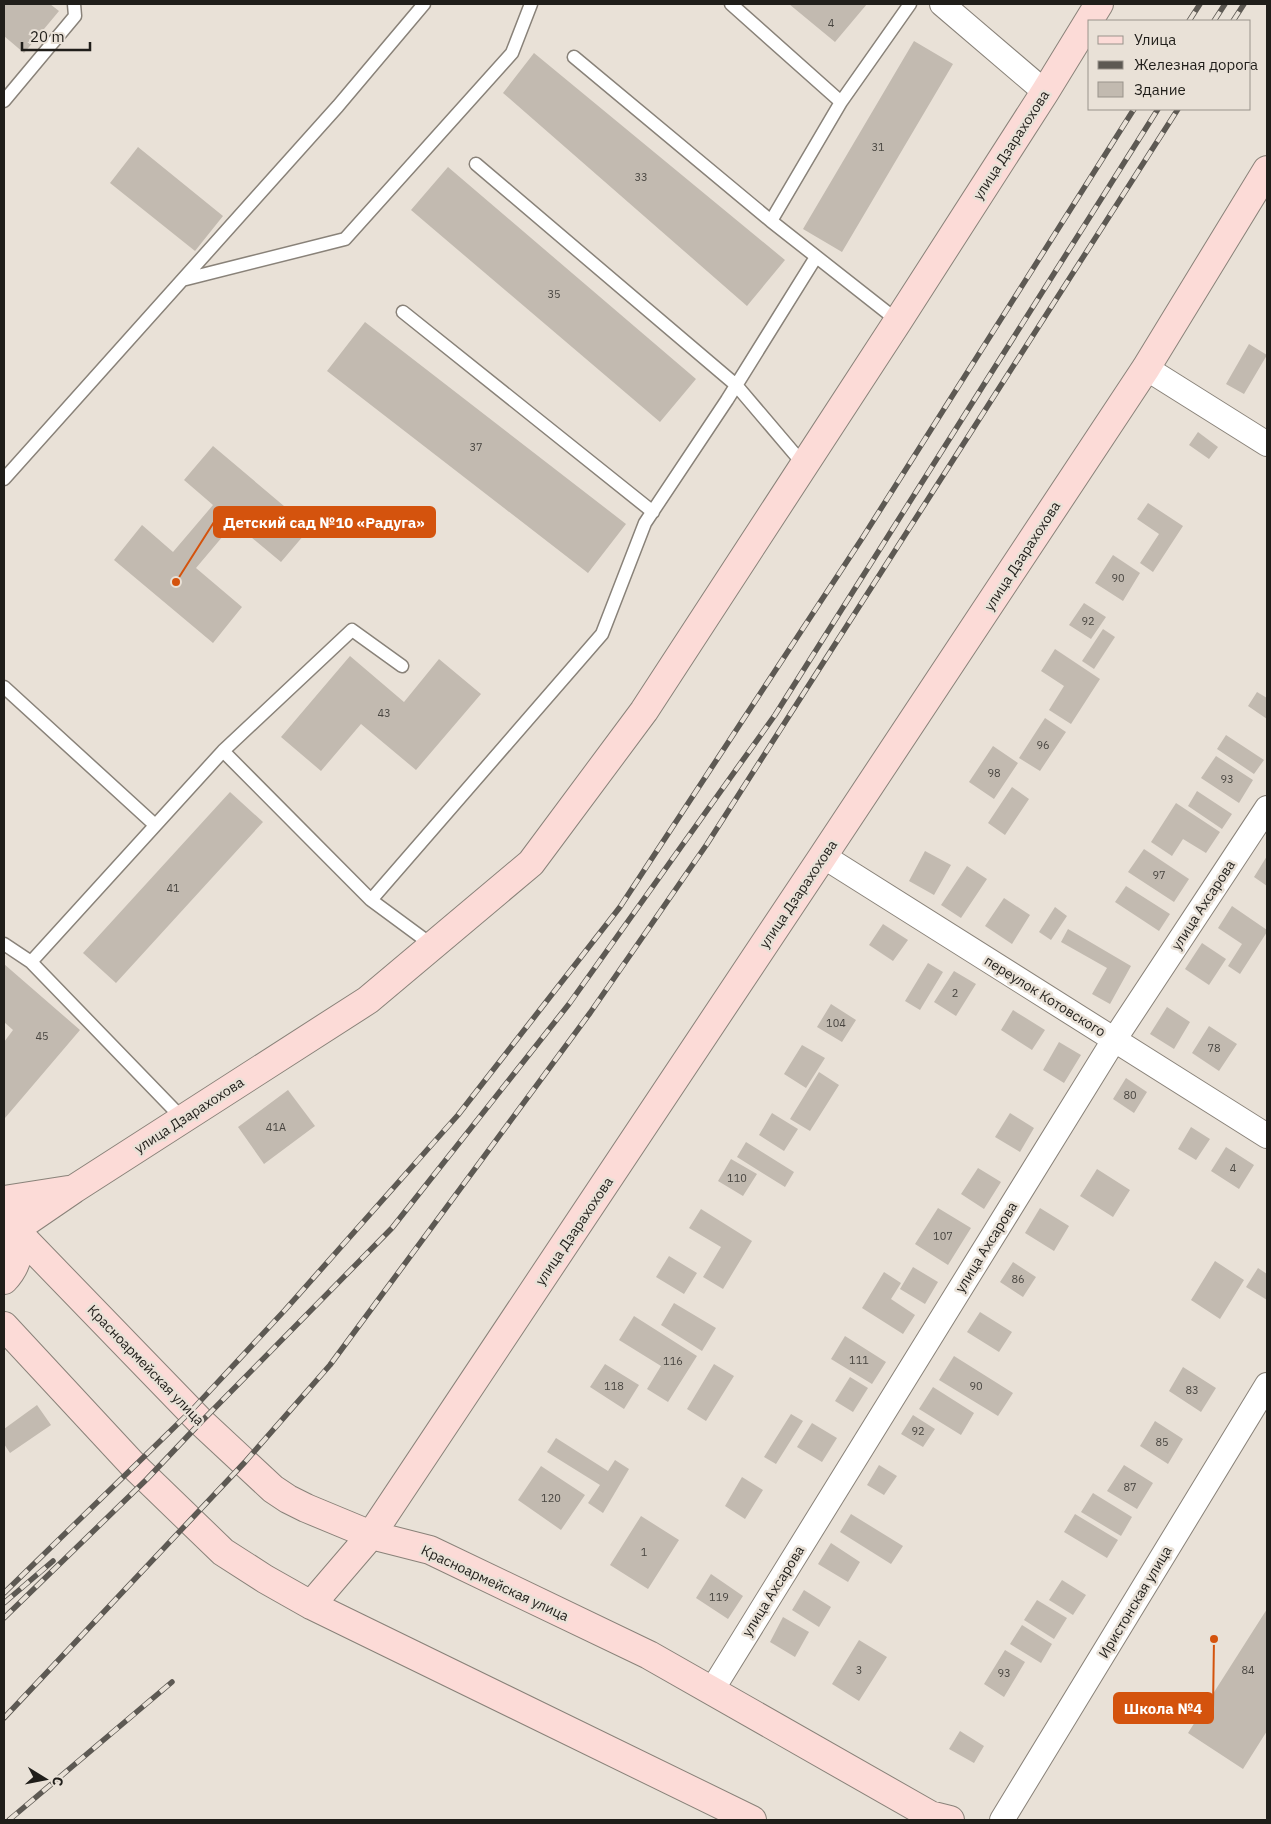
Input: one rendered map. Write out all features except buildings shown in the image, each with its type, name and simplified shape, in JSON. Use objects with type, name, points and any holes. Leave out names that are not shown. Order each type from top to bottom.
[{"type":"street","points":[[942,4],[1045,92]]},
{"type":"street","name":"улица Дзарахохова","points":[[1089,20],[1099,4]]},
{"type":"street","name":"улица Дзарахохова","points":[[13,1222],[74,1189],[368,1000],[531,863],[644,710],[898,320],[1088,22]]},
{"type":"street","name":"улица Дзарахохова","points":[[311,1605],[371,1535],[1146,368],[1267,170]]},
{"type":"street","points":[[1146,368],[1267,444]]},
{"type":"street","name":"улица Ахсарова","points":[[712,1690],[1114,1040],[1267,808]]},
{"type":"street","name":"переулок Котовского","points":[[823,856],[1267,1136]]},
{"type":"street","name":"улица Дзарахохова","points":[[4,1200],[74,1189]]},
{"type":"street","points":[[4,1280],[11,1272],[17,1257],[20,1241],[13,1222]]},
{"type":"street","name":"Красноармейская улица","points":[[13,1222],[201,1422],[273,1488],[306,1508],[371,1535],[430,1550],[649,1655],[930,1815],[950,1820]]},
{"type":"street","points":[[4,1326],[134,1466],[224,1552],[265,1579],[311,1605],[752,1820]]},
{"type":"street","name":"Иристонская улица","points":[[1002,1820],[1267,1384]]},
{"type":"lane","points":[[4,101],[75,16],[74,4]]},
{"type":"lane","points":[[4,479],[338,106],[424,4]]},
{"type":"lane","points":[[182,280],[345,239],[512,53],[531,4]]},
{"type":"lane","points":[[731,4],[840,102]]},
{"type":"lane","points":[[771,221],[840,102],[910,4]]},
{"type":"lane","points":[[574,57],[771,221],[898,320]]},
{"type":"lane","points":[[476,164],[736,385],[804,465]]},
{"type":"lane","points":[[370,900],[602,634],[645,523],[736,385],[816,257]]},
{"type":"lane","points":[[403,312],[653,512]]},
{"type":"lane","points":[[31,962],[223,751],[352,630],[402,666]]},
{"type":"lane","points":[[4,687],[155,825]]},
{"type":"lane","points":[[223,751],[370,900],[432,945]]},
{"type":"lane","points":[[4,944],[31,962],[183,1119]]},
{"type":"railway","points":[[1190,20],[1200,4]]},
{"type":"railway","points":[[1215,20],[1225,4]]},
{"type":"railway","points":[[1234,20],[1244,4]]},
{"type":"railway","points":[[4,1593],[191,1411],[285,1310],[458,1115],[620,907],[863,537],[1133,110]]},
{"type":"railway","points":[[4,1618],[147,1479],[392,1228],[569,1004],[775,715],[1157,110]]},
{"type":"railway","points":[[4,1718],[245,1462],[330,1365],[590,1013],[707,844],[1177,110]]},
{"type":"railway","points":[[4,1603],[53,1561]]},
{"type":"railway","points":[[9,1820],[172,1682]]},
{"type":"place","name":"Детский сад №10 «Радуга»","points":[[176,582]]},
{"type":"place","name":"Школа №4","points":[[1214,1639]]}]
